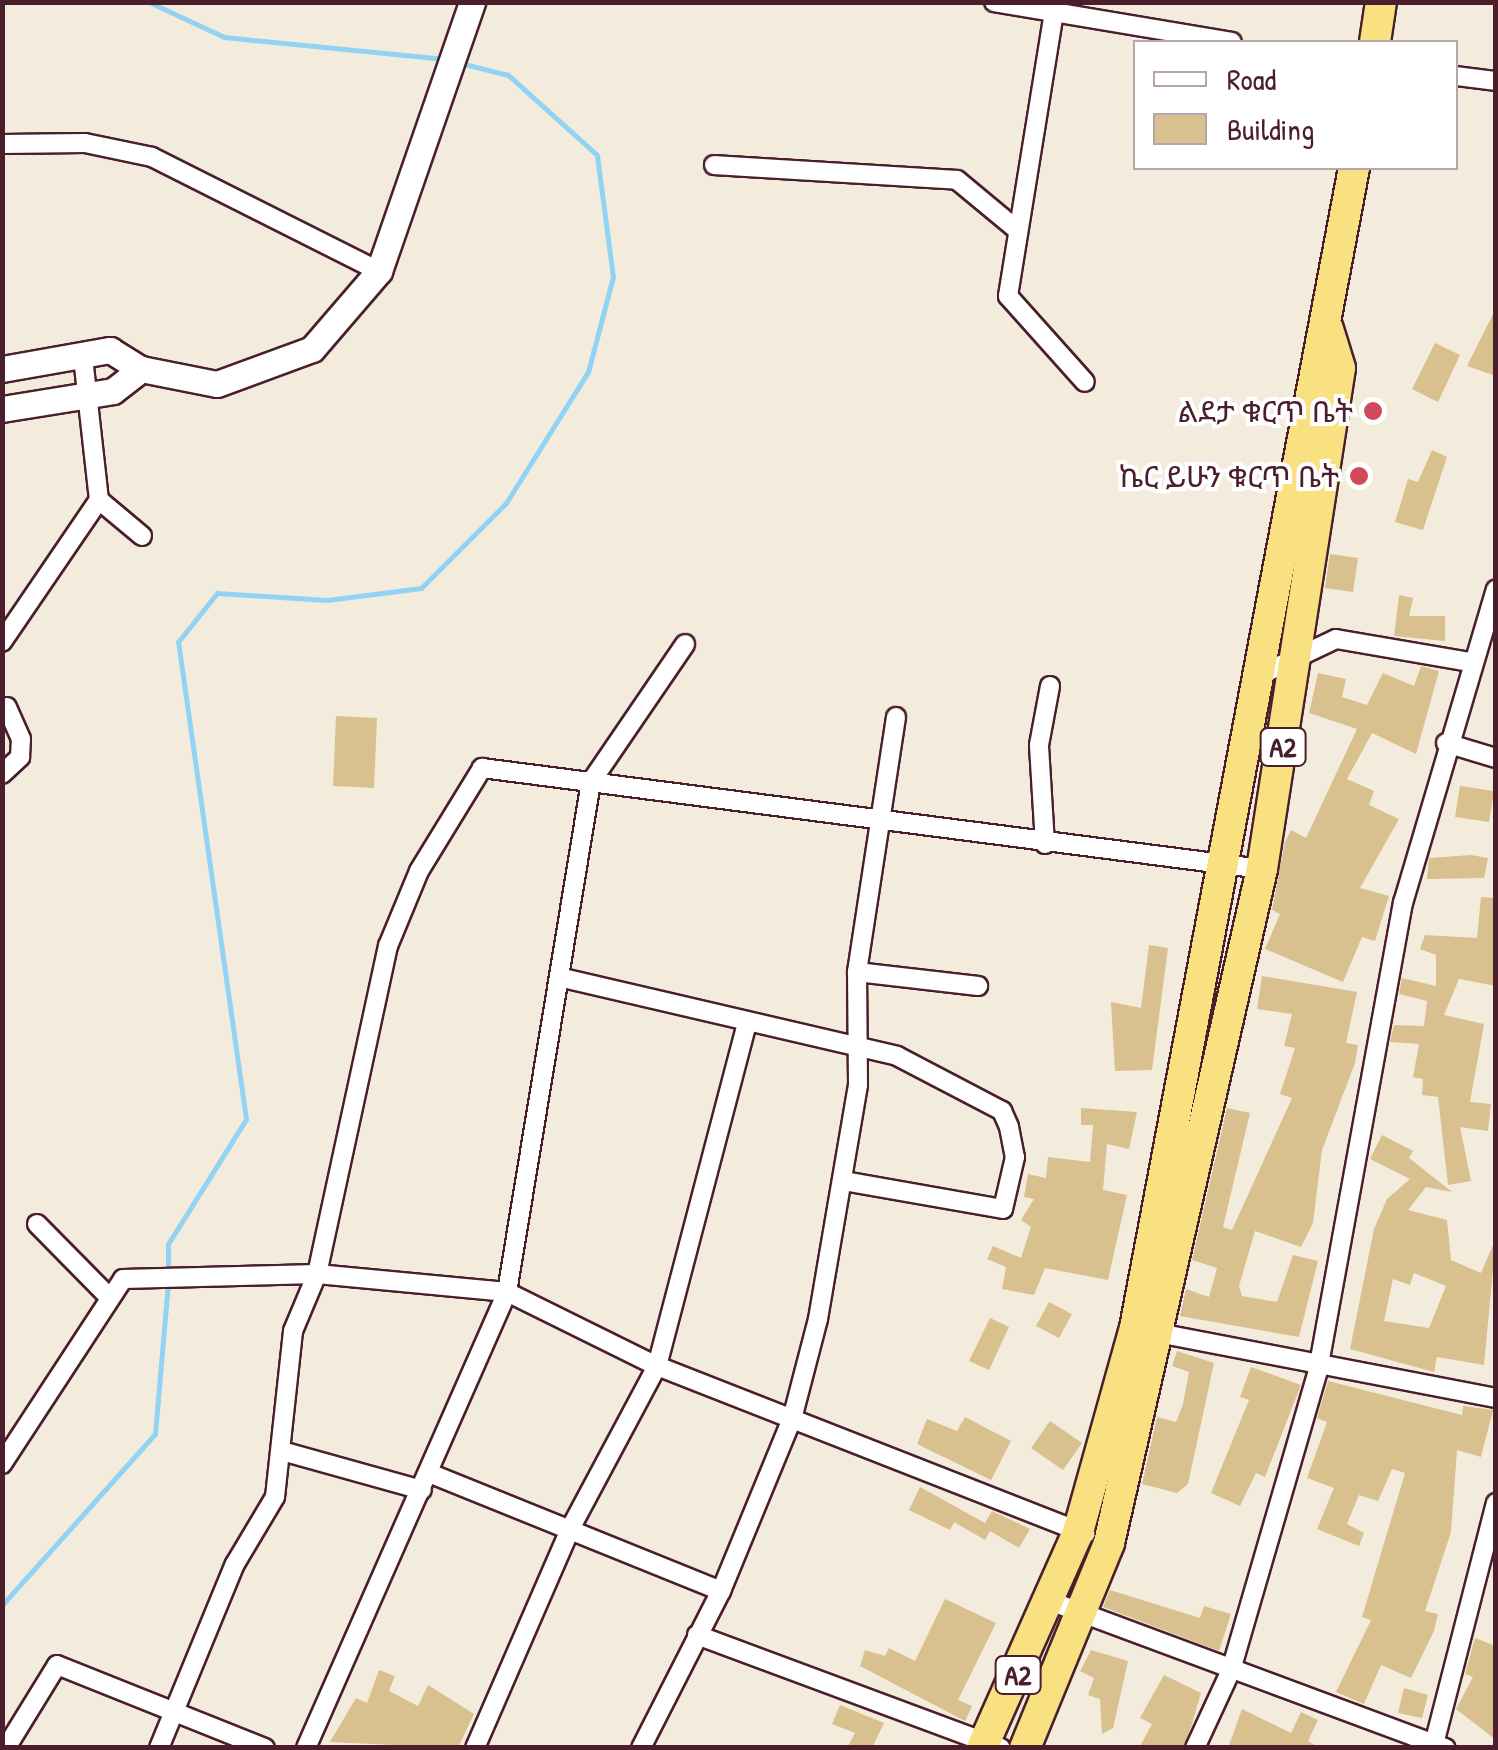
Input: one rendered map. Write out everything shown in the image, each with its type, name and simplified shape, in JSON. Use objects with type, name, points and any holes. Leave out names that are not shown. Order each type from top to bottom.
[{"type":"highway","points":[[1374,40],[1381,2]]},
{"type":"highway","name":"A2","points":[[990,1745],[1078,1532],[1147,1331],[1197,1162],[1262,869],[1299,655],[1298,542],[1354,170]]},
{"type":"highway","name":"A2","points":[[1025,1748],[1109,1543],[1147,1331],[1165,1156],[1258,676],[1298,542]]},
{"type":"highway","points":[[1165,1156],[1197,1162]]},
{"type":"street","points":[[2,369],[84,358],[110,350],[141,368],[217,384],[278,367],[312,349],[379,271],[445,91],[472,2]]},
{"type":"street","points":[[994,2],[1220,40]]},
{"type":"street","points":[[1054,12],[1008,296],[1085,382]]},
{"type":"street","points":[[1458,76],[1496,80]]},
{"type":"street","points":[[2,144],[85,143],[152,157],[379,271]]},
{"type":"street","points":[[714,165],[957,180],[1016,229]]},
{"type":"street","points":[[2,642],[99,500],[84,358]]},
{"type":"street","points":[[2,410],[113,391],[141,368]]},
{"type":"street","points":[[99,500],[142,536]]},
{"type":"street","points":[[1195,1748],[1230,1670],[1318,1370],[1373,1049],[1446,744],[1469,662],[1496,590]]},
{"type":"street","points":[[1258,676],[1320,641],[1358,639],[1469,662]]},
{"type":"street","points":[[306,1748],[507,1292],[563,978],[591,782],[685,644]]},
{"type":"street","points":[[1046,844],[1039,744],[1050,686]]},
{"type":"street","points":[[2,774],[20,758],[21,739],[7,706]]},
{"type":"street","points":[[640,1748],[721,1590],[792,1418],[844,1181],[862,1045],[857,972],[896,717]]},
{"type":"street","points":[[1446,744],[1496,758]]},
{"type":"street","points":[[158,1748],[178,1709],[209,1620],[275,1498],[293,1331],[317,1274],[388,946],[419,871],[482,768],[880,824],[1262,869]]},
{"type":"street","points":[[857,972],[978,986]]},
{"type":"street","points":[[563,978],[747,1023],[862,1045],[940,1074],[1002,1111],[1015,1157],[1009,1204],[844,1181]]},
{"type":"street","points":[[474,1748],[570,1529],[657,1366],[747,1023]]},
{"type":"street","points":[[37,1224],[110,1296]]},
{"type":"street","points":[[2,1464],[123,1279],[317,1274],[507,1292],[657,1366],[1109,1543]]},
{"type":"street","points":[[1147,1331],[1318,1370],[1496,1398]]},
{"type":"street","points":[[282,1451],[425,1481],[570,1529],[721,1590]]},
{"type":"street","points":[[1050,1601],[1438,1746],[1496,1503]]},
{"type":"street","points":[[697,1635],[990,1745]]},
{"type":"street","points":[[6,1748],[57,1665],[178,1709],[266,1748]]},
{"type":"building","points":[[1496,308],[1496,376],[1467,366]]},
{"type":"building","points":[[1435,343],[1460,355],[1438,402],[1412,389]]},
{"type":"building","points":[[1432,450],[1447,457],[1423,530],[1395,522],[1408,479],[1418,482]]},
{"type":"building","points":[[1330,554],[1358,558],[1353,592],[1325,588]]},
{"type":"building","points":[[1399,595],[1413,598],[1409,616],[1445,616],[1445,641],[1394,636]]},
{"type":"building","points":[[1421,666],[1439,671],[1416,754],[1372,733],[1347,779],[1374,791],[1369,805],[1399,819],[1360,888],[1389,896],[1375,941],[1362,937],[1343,982],[1265,949],[1280,914],[1272,910],[1285,842],[1291,830],[1306,838],[1357,729],[1309,713],[1318,673],[1346,679],[1342,697],[1367,705],[1383,673],[1414,686]]},
{"type":"building","points":[[336,716],[377,718],[374,788],[333,786]]},
{"type":"building","points":[[1460,786],[1494,791],[1489,822],[1455,817]]},
{"type":"building","points":[[1429,858],[1488,858],[1484,878],[1427,879]]},
{"type":"building","points":[[1481,897],[1496,898],[1496,986],[1459,979],[1444,1015],[1484,1024],[1470,1102],[1491,1104],[1488,1131],[1460,1127],[1471,1181],[1448,1185],[1438,1097],[1422,1095],[1423,1079],[1413,1077],[1419,1044],[1390,1042],[1394,1025],[1424,1026],[1427,1001],[1399,994],[1402,978],[1436,986],[1436,955],[1420,949],[1425,935],[1477,938]]},
{"type":"building","points":[[1149,945],[1168,948],[1152,1070],[1115,1071],[1111,1002],[1141,1008]]},
{"type":"building","points":[[1262,976],[1357,992],[1346,1043],[1358,1045],[1355,1063],[1322,1150],[1313,1223],[1301,1247],[1255,1231],[1239,1286],[1242,1296],[1277,1302],[1293,1255],[1318,1261],[1299,1337],[1180,1316],[1186,1289],[1209,1297],[1217,1268],[1192,1260],[1227,1108],[1250,1113],[1223,1227],[1232,1230],[1292,1098],[1280,1094],[1295,1048],[1284,1046],[1292,1014],[1257,1009]]},
{"type":"building","points":[[1081,1108],[1137,1112],[1129,1149],[1107,1144],[1103,1190],[1127,1195],[1108,1280],[1045,1268],[1034,1295],[1002,1289],[1006,1267],[987,1259],[993,1246],[1021,1258],[1031,1227],[1021,1220],[1034,1199],[1024,1197],[1028,1174],[1046,1178],[1048,1157],[1090,1162],[1093,1125],[1081,1125]]},
{"type":"building","points":[[1382,1135],[1413,1151],[1409,1158],[1452,1192],[1426,1187],[1408,1210],[1447,1220],[1451,1260],[1481,1273],[1496,1238],[1484,1365],[1437,1357],[1434,1372],[1350,1349],[1374,1229],[1387,1199],[1410,1179],[1370,1159]],"holes":[[[1414,1273],[1446,1286],[1429,1328],[1384,1321],[1393,1279],[1410,1285]]]},
{"type":"building","points":[[1049,1302],[1072,1314],[1059,1338],[1036,1326]]},
{"type":"building","points":[[990,1318],[1009,1327],[989,1370],[969,1361]]},
{"type":"building","points":[[1177,1351],[1214,1363],[1188,1484],[1177,1493],[1142,1484],[1157,1417],[1176,1422],[1183,1404],[1189,1372],[1172,1366]]},
{"type":"building","points":[[1251,1367],[1301,1385],[1265,1477],[1256,1473],[1240,1506],[1211,1493],[1249,1400],[1240,1397]]},
{"type":"building","points":[[1328,1381],[1462,1415],[1463,1406],[1493,1410],[1481,1457],[1457,1450],[1451,1532],[1425,1611],[1438,1614],[1434,1631],[1411,1678],[1381,1665],[1364,1704],[1336,1692],[1371,1620],[1362,1617],[1405,1473],[1392,1469],[1378,1501],[1359,1495],[1347,1524],[1364,1533],[1359,1546],[1317,1529],[1334,1488],[1307,1478],[1327,1422],[1317,1418]]},
{"type":"building","points":[[965,1417],[1011,1441],[991,1480],[917,1444],[927,1419],[957,1431]]},
{"type":"building","points":[[1050,1421],[1082,1443],[1063,1470],[1031,1448]]},
{"type":"building","points":[[920,1487],[985,1523],[992,1511],[1030,1529],[1019,1548],[990,1531],[985,1540],[954,1522],[950,1530],[909,1510]]},
{"type":"building","points":[[1110,1590],[1200,1618],[1204,1606],[1231,1614],[1219,1651],[1103,1607]]},
{"type":"building","points":[[945,1599],[996,1623],[958,1700],[972,1706],[965,1721],[860,1666],[865,1650],[885,1656],[889,1648],[915,1661]]},
{"type":"building","points":[[1475,1638],[1496,1646],[1496,1740],[1456,1709],[1473,1677],[1465,1674]]},
{"type":"building","points":[[1091,1650],[1128,1661],[1113,1728],[1102,1734],[1100,1699],[1088,1695],[1094,1678],[1080,1671]]},
{"type":"building","points":[[379,1670],[395,1676],[389,1691],[418,1706],[428,1685],[474,1714],[458,1748],[330,1742],[356,1698],[367,1703]]},
{"type":"building","points":[[1164,1675],[1201,1693],[1191,1727],[1183,1748],[1139,1748],[1152,1724],[1140,1718]]},
{"type":"building","points":[[1404,1688],[1428,1695],[1422,1718],[1398,1713]]},
{"type":"building","points":[[840,1705],[884,1723],[872,1748],[847,1748],[855,1733],[832,1724]]},
{"type":"building","points":[[1242,1709],[1291,1733],[1301,1712],[1318,1720],[1308,1741],[1320,1748],[1228,1748]]},
{"type":"waterway","points":[[149,2],[224,37],[445,59]]},
{"type":"waterway","points":[[168,1271],[168,1244],[246,1119],[178,642],[217,593],[327,600],[421,588],[506,503],[588,372],[613,277],[597,155],[508,75],[460,63]]},
{"type":"waterway","points":[[2,1605],[155,1434],[168,1282]]},
{"type":"place","name":"ልደታ ቁርጥ ቤት","points":[[1373,411]]},
{"type":"place","name":"ኬር ይሁን ቁርጥ ቤት","points":[[1359,476]]}]
